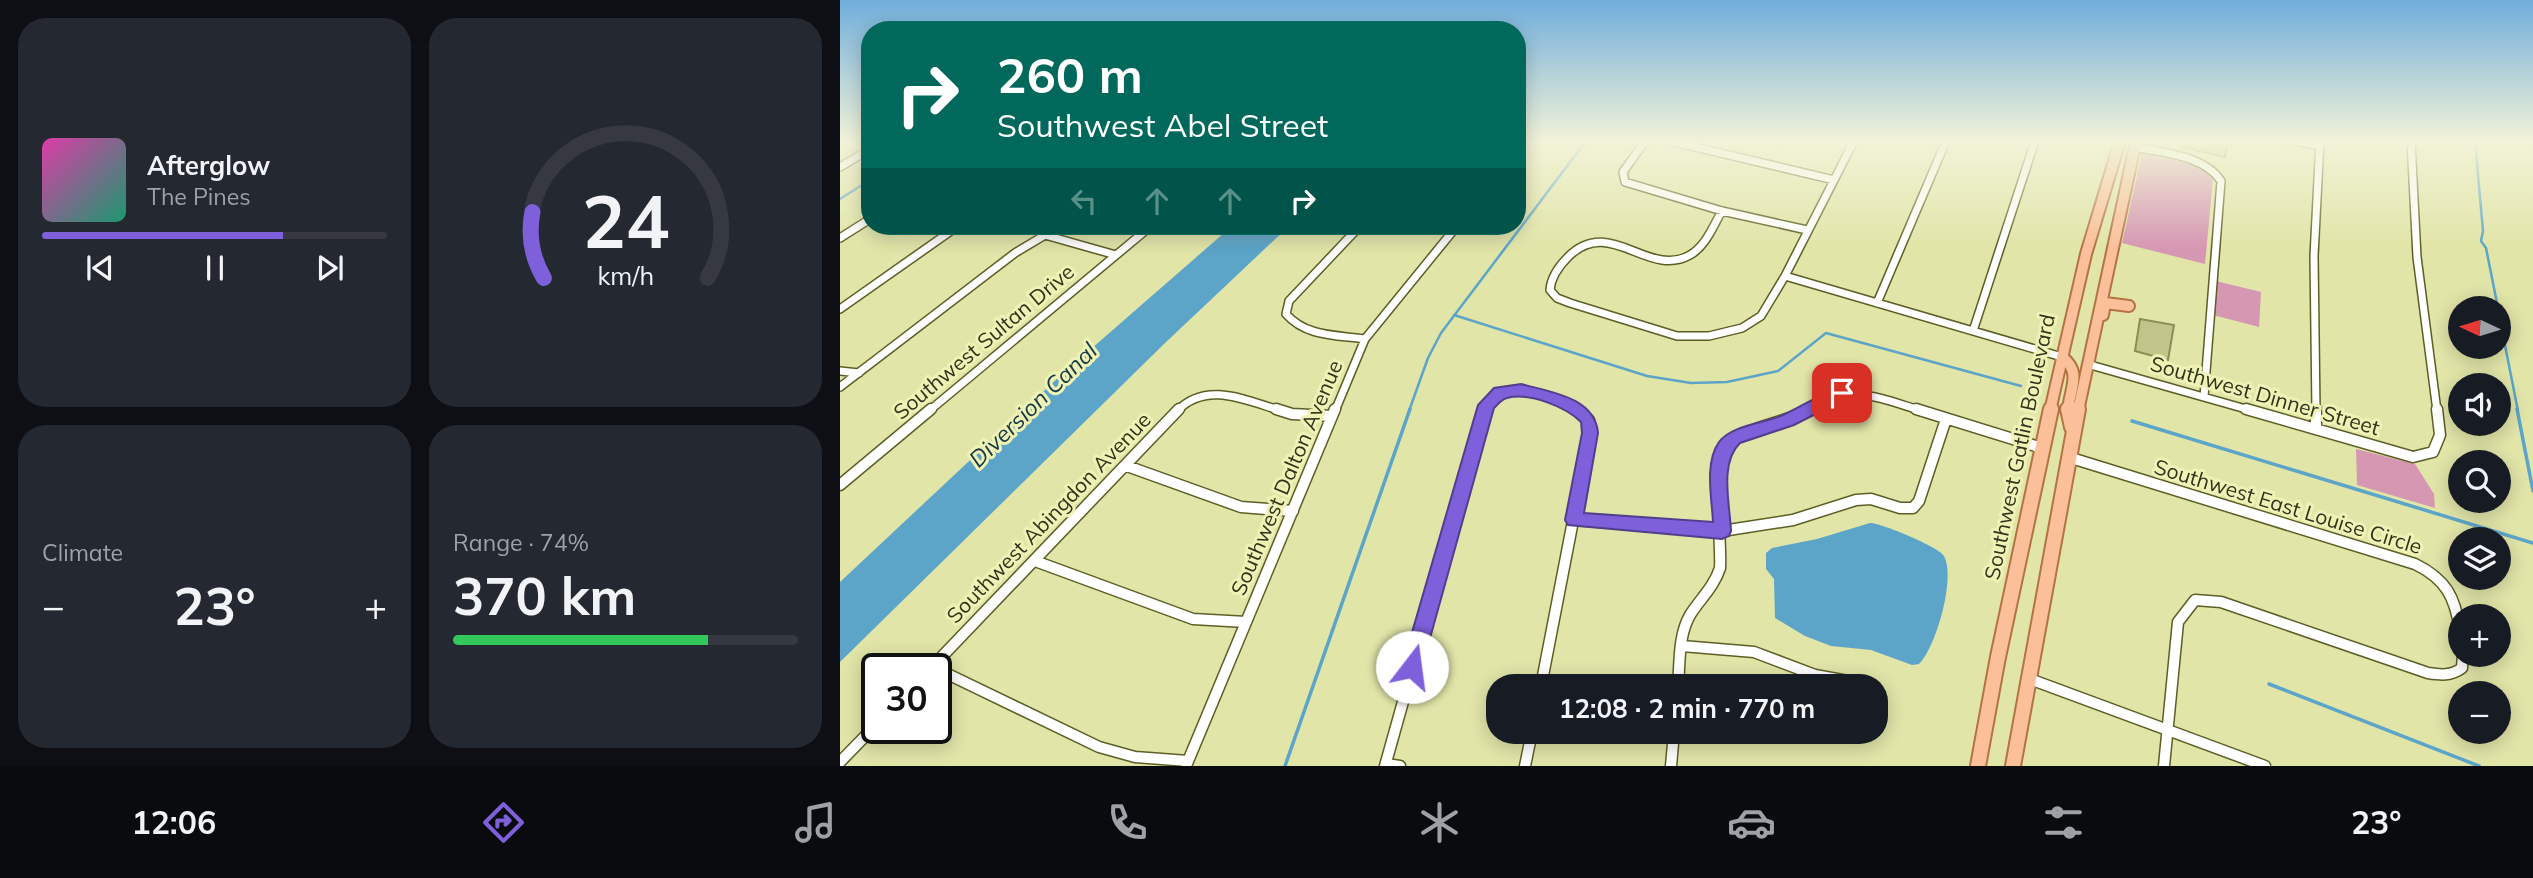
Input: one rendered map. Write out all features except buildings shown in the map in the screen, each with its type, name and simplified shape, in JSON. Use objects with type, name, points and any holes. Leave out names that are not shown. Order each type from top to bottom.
[{"type":"main road","name":"Southwest Gatlin Boulevard","points":[[1978,766],[2074,303],[2109,177]]},
{"type":"main road","points":[[2013,766],[2073,431],[2128,177]]},
{"type":"main road","points":[[2091,348],[2098,337],[2105,303],[2129,306],[2109,298],[2103,292]]},
{"type":"main road","points":[[2074,303],[2078,313],[2070,348],[2087,364]]},
{"type":"main road","points":[[2062,357],[2073,363],[2076,370],[2068,409],[2073,431]]},
{"type":"street","points":[[1624,177],[1625,182],[1722,211],[1807,230]]},
{"type":"street","points":[[1821,177],[1835,180]]},
{"type":"street","points":[[1722,211],[1696,251],[1684,258],[1661,258],[1606,242],[1583,242],[1570,253],[1553,276],[1550,290],[1557,298],[1677,336],[1709,336],[1742,328],[1761,316],[1837,177]]},
{"type":"street","points":[[1877,303],[1931,177]]},
{"type":"street","points":[[1973,331],[2023,177]]},
{"type":"street","points":[[2204,397],[2220,177]]},
{"type":"street","points":[[2316,429],[2314,256],[2318,177]]},
{"type":"street","name":"Southwest Dinner Street","points":[[2087,364],[2413,457],[2433,452],[2440,435],[2417,257],[2413,177]]},
{"type":"street","points":[[840,238],[861,225]]},
{"type":"street","points":[[840,309],[945,235]]},
{"type":"street","name":"Southwest Sultan Drive","points":[[840,485],[1140,235]]},
{"type":"street","points":[[1351,235],[1289,301],[1286,314],[1292,323],[1308,331],[1365,339]]},
{"type":"street","name":"Southwest Dalton Avenue","points":[[1187,763],[1365,339],[1450,235]]},
{"type":"street","points":[[840,387],[1022,248],[1045,236],[1116,255]]},
{"type":"street","points":[[1785,276],[2062,357]]},
{"type":"street","points":[[840,371],[859,373]]},
{"type":"street","points":[[1401,766],[1385,765],[1486,405],[1500,393],[1521,390],[1578,409],[1589,420],[1590,433],[1543,674]]},
{"type":"street","name":"Southwest Abingdon Avenue","points":[[946,653],[1184,404],[1197,396],[1216,393],[1292,414],[1332,416]]},
{"type":"street","points":[[1679,674],[1689,618],[1715,581],[1720,569],[1722,531],[1719,472],[1726,447],[1734,439],[1788,420],[1842,393],[1866,394],[2042,448]]},
{"type":"street","points":[[1574,520],[1722,531],[1793,520],[1856,500],[1871,499],[1899,508],[1913,508],[1919,501],[1946,419]]},
{"type":"street","name":"Southwest East Louise Circle","points":[[2068,457],[2427,569],[2454,594],[2456,604]]},
{"type":"street","points":[[1127,466],[1241,507],[1293,511]]},
{"type":"street","points":[[1035,561],[1193,619],[1245,622]]},
{"type":"street","points":[[2164,766],[2178,622],[2195,600],[2221,602],[2428,673],[2443,675],[2458,671],[2462,667]]},
{"type":"street","points":[[1682,646],[1751,652],[1810,674]]},
{"type":"street","points":[[952,677],[1099,747],[1135,758],[1187,763]]},
{"type":"street","points":[[2027,678],[2265,766]]},
{"type":"street","points":[[840,762],[861,740]]},
{"type":"street","points":[[1525,766],[1530,744]]},
{"type":"street","points":[[1671,766],[1673,744]]},
{"type":"shaded area","points":[[2137,177],[2211,177],[2213,179],[2205,264],[2122,243]]},
{"type":"shaded area","points":[[2216,281],[2261,292],[2259,327],[2213,315]]},
{"type":"shaded area","points":[[2356,449],[2415,464],[2434,494],[2435,508],[2357,485]]},
{"type":"water","name":"Diversion Canal","points":[[1222,235],[1279,235],[1165,343],[840,662],[840,582],[1060,376]]},
{"type":"water","points":[[1870,523],[1909,536],[1944,556],[1948,580],[1946,595],[1938,628],[1919,664],[1912,665],[1871,650],[1831,646],[1805,636],[1775,618],[1774,579],[1766,569],[1766,553],[1772,548],[1817,539]]},
{"type":"waterway","points":[[1526,220],[1559,177]]},
{"type":"waterway","points":[[2478,177],[2483,231],[2481,241],[2486,248],[2496,296]]},
{"type":"waterway","points":[[840,199],[861,186]]},
{"type":"waterway","points":[[1454,315],[1515,235]]},
{"type":"waterway","points":[[1409,411],[1428,358],[1454,315]]},
{"type":"waterway","points":[[1454,315],[1647,376],[1691,383],[1727,382],[1778,371],[1826,333],[2021,386]]},
{"type":"waterway","points":[[2508,359],[2518,411]]},
{"type":"waterway","points":[[1285,766],[1410,409]]},
{"type":"waterway","points":[[2517,409],[2533,491]]},
{"type":"waterway","points":[[2132,421],[2533,543]]},
{"type":"waterway","points":[[2269,684],[2479,766]]},
{"type":"route","points":[[1412,667],[1486,405],[1500,393],[1521,390],[1544,396],[1578,409],[1589,420],[1590,433],[1574,520],[1722,531],[1719,472],[1726,447],[1734,439],[1788,420],[1842,393]]}]
